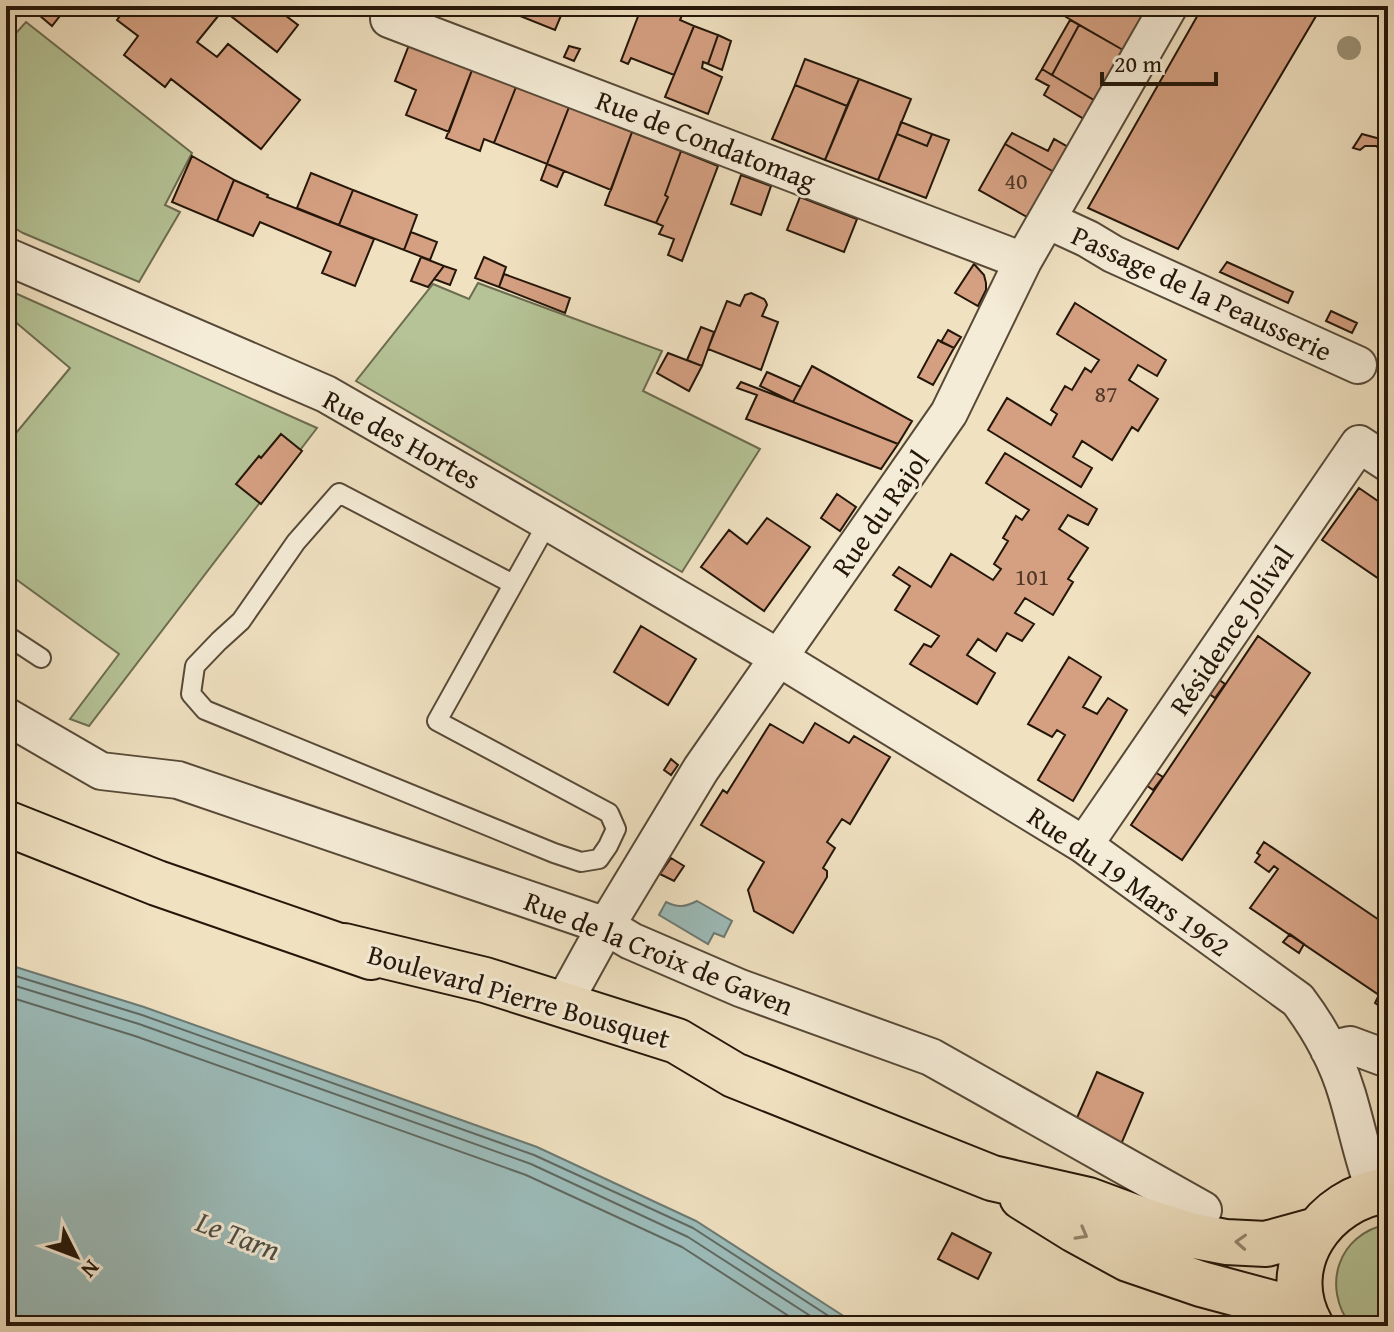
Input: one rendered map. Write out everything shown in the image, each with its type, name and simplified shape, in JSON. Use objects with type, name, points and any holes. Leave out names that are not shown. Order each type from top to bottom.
[{"type":"main road","name":"Boulevard Pierre Bousquet","points":[[6,823],[157,883],[344,946],[477,999],[671,1065],[734,1075]]},
{"type":"main road","name":"Boulevard Pierre Bousquet","points":[[344,946],[485,980],[677,1041],[734,1075],[992,1178],[1088,1200],[1189,1235],[1226,1242],[1266,1244],[1317,1230]]},
{"type":"main road","name":"Boulevard Pierre Bousquet","points":[[992,1178],[1128,1259],[1201,1284],[1283,1306],[1309,1323]]},
{"type":"main road","points":[[1309,1323],[1300,1283],[1308,1246],[1333,1212],[1353,1199],[1382,1190]]},
{"type":"street","name":"Rue du Rajol","points":[[563,1004],[606,926],[701,769],[949,413],[1023,261],[1169,6]]},
{"type":"street","name":"Rue de Condatomag","points":[[389,19],[1023,261]]},
{"type":"street","name":"Passage de la Peausserie","points":[[1047,220],[1113,254],[1358,365]]},
{"type":"street","name":"Rue des Hortes","points":[[6,256],[326,394],[779,658]]},
{"type":"street","name":"Résidence Jolival","points":[[1084,845],[1359,444],[1388,463]]},
{"type":"street","name":"Rue du 19 Mars 1962","points":[[779,658],[1084,845],[1298,1000],[1317,1026],[1329,1050],[1346,1091],[1366,1168],[1382,1190]]},
{"type":"street","name":"Rue de la Croix de Gaven","points":[[6,716],[101,771],[178,780],[606,926],[631,941],[740,988],[931,1057],[1203,1210]]},
{"type":"street","points":[[1329,1050],[1350,1045],[1388,1059]]},
{"type":"lane","points":[[513,584],[339,493],[296,542],[241,621],[195,666],[191,694],[205,710],[554,853],[581,862],[599,859],[616,829],[609,813],[437,721],[548,522]]},
{"type":"lane","points":[[6,635],[41,658]]},
{"type":"green space","points":[[26,22],[192,153],[165,205],[180,212],[139,282],[6,223],[6,44]]},
{"type":"green space","points":[[478,283],[662,351],[643,391],[760,449],[682,572],[356,381],[433,284],[469,299]]},
{"type":"green space","points":[[6,289],[317,428],[89,726],[70,719],[119,654],[6,572],[6,445],[70,368],[6,314]]},
{"type":"green space","points":[[1388,1224],[1388,1326],[1351,1326],[1337,1295],[1336,1279],[1340,1264],[1346,1250],[1357,1239]]},
{"type":"water","points":[[697,901],[732,921],[724,937],[714,933],[708,944],[659,915],[666,902],[682,906]]},
{"type":"water","name":"Le Tarn","points":[[6,964],[144,1007],[537,1147],[696,1221],[859,1326],[6,1326]]},
{"type":"building","points":[[37,6],[66,8],[52,26],[33,10]]},
{"type":"building","points":[[127,6],[279,6],[277,9],[298,25],[277,52],[223,10],[197,42],[217,57],[228,44],[300,100],[261,149],[171,79],[165,87],[124,55],[138,36],[117,20]]},
{"type":"building","points":[[501,6],[565,6],[555,30]]},
{"type":"building","points":[[642,6],[686,6],[680,20],[694,26],[674,75],[631,58],[628,64],[621,61]]},
{"type":"building","points":[[1073,6],[1148,6],[1123,50],[1066,17]]},
{"type":"building","points":[[1203,6],[1322,6],[1178,249],[1088,208]]},
{"type":"building","points":[[1070,20],[1079,25],[1052,75],[1042,69]]},
{"type":"building","points":[[1079,25],[1123,50],[1094,100],[1052,75]]},
{"type":"building","points":[[694,26],[718,35],[708,64],[703,62],[702,68],[722,77],[708,114],[665,97]]},
{"type":"building","points":[[718,35],[731,41],[722,70],[708,64]]},
{"type":"building","points":[[409,45],[472,70],[449,132],[406,115],[416,90],[395,81]]},
{"type":"building","points":[[569,46],[580,49],[574,61],[564,57]]},
{"type":"building","points":[[805,59],[859,79],[847,106],[795,85]]},
{"type":"building","points":[[1042,69],[1094,100],[1084,119],[1044,95],[1049,86],[1036,79]]},
{"type":"building","points":[[472,70],[516,87],[494,143],[484,139],[480,151],[446,138]]},
{"type":"building","points":[[859,79],[911,99],[878,180],[825,160]]},
{"type":"building","points":[[795,85],[847,106],[825,160],[772,139]]},
{"type":"building","points":[[516,87],[569,107],[547,164],[494,143]]},
{"type":"building","points":[[569,107],[632,132],[611,190],[547,164]]},
{"type":"building","points":[[901,122],[932,134],[927,146],[897,134]]},
{"type":"building","points":[[632,132],[681,151],[665,195],[668,197],[656,223],[605,205]]},
{"type":"building","points":[[1012,133],[1048,151],[1054,139],[1068,147],[1054,172],[1005,144]]},
{"type":"building","points":[[897,134],[927,146],[932,134],[949,140],[926,198],[878,180]]},
{"type":"building","points":[[1362,134],[1388,141],[1388,164],[1376,146],[1365,146],[1360,150],[1353,148]]},
{"type":"building","points":[[1005,144],[1054,172],[1027,217],[979,190]]},
{"type":"building","points":[[681,151],[718,166],[682,261],[668,255],[674,239],[659,234],[663,226],[656,223],[668,197],[665,195]]},
{"type":"building","points":[[192,156],[234,180],[217,221],[172,202]]},
{"type":"building","points":[[547,164],[564,171],[557,187],[541,180]]},
{"type":"building","points":[[311,173],[353,190],[339,225],[297,208]]},
{"type":"building","points":[[741,175],[771,186],[761,215],[731,204]]},
{"type":"building","points":[[234,180],[267,197],[374,239],[355,286],[322,273],[331,252],[260,222],[253,236],[217,221]]},
{"type":"building","points":[[353,190],[417,215],[404,250],[339,225]]},
{"type":"building","points":[[800,197],[857,219],[844,252],[787,230]]},
{"type":"building","points":[[411,232],[437,242],[430,260],[404,250]]},
{"type":"building","points":[[421,257],[444,266],[428,287],[411,281]]},
{"type":"building","points":[[484,257],[506,267],[499,287],[475,278]]},
{"type":"building","points":[[1227,262],[1293,292],[1288,303],[1220,272]]},
{"type":"building","points":[[974,264],[984,275],[986,283],[978,306],[955,293]]},
{"type":"building","points":[[444,266],[456,270],[450,285],[434,279]]},
{"type":"building","points":[[504,274],[570,298],[565,313],[499,287]]},
{"type":"building","points":[[751,293],[766,302],[762,316],[778,322],[761,370],[708,349],[727,301],[740,306],[745,295]]},
{"type":"building","points":[[1075,303],[1166,360],[1157,376],[1138,365],[1129,380],[1158,399],[1138,431],[1132,427],[1112,460],[1082,441],[1073,457],[1092,468],[1081,487],[988,430],[1007,398],[1051,425],[1057,414],[1051,410],[1065,386],[1072,390],[1085,368],[1091,372],[1099,360],[1057,334]]},
{"type":"building","points":[[1331,311],[1357,323],[1352,333],[1326,321]]},
{"type":"building","points":[[701,327],[714,332],[702,366],[687,360]]},
{"type":"building","points":[[948,330],[961,337],[954,348],[941,342]]},
{"type":"building","points":[[938,340],[954,348],[933,385],[918,377]]},
{"type":"building","points":[[668,353],[702,366],[689,391],[657,373]]},
{"type":"building","points":[[812,366],[912,421],[898,444],[793,402]]},
{"type":"building","points":[[767,372],[801,387],[793,402],[760,386]]},
{"type":"building","points":[[741,382],[898,444],[881,469],[746,419],[757,395],[737,388]]},
{"type":"building","points":[[281,434],[302,451],[261,504],[236,484]]},
{"type":"building","points":[[1005,453],[1097,509],[1088,525],[1068,515],[1059,529],[1088,548],[1068,579],[1073,582],[1053,615],[1025,598],[1015,613],[1034,624],[1022,641],[1007,633],[996,651],[978,639],[967,655],[995,673],[977,704],[910,664],[924,644],[931,647],[939,636],[895,610],[910,586],[893,575],[899,567],[931,587],[951,554],[993,580],[1001,569],[994,564],[1008,541],[1003,538],[1016,516],[1022,520],[1029,510],[986,483]]},
{"type":"building","points":[[1359,488],[1388,508],[1388,585],[1322,540]]},
{"type":"building","points":[[837,494],[856,507],[840,531],[821,518]]},
{"type":"building","points":[[767,518],[810,547],[764,611],[701,567],[729,530],[747,544]]},
{"type":"building","points":[[641,626],[696,659],[668,705],[614,672]]},
{"type":"building","points":[[1258,636],[1310,673],[1182,860],[1131,825]]},
{"type":"building","points":[[1069,657],[1101,677],[1083,707],[1097,714],[1108,698],[1127,710],[1073,801],[1038,780],[1065,735],[1057,730],[1052,737],[1028,724]]},
{"type":"building","points":[[1218,679],[1225,684],[1215,698],[1208,693]]},
{"type":"building","points":[[815,723],[849,743],[854,736],[890,757],[850,824],[842,819],[827,842],[835,848],[823,868],[827,871],[827,877],[793,933],[754,911],[748,890],[764,862],[701,825],[723,790],[727,793],[770,724],[803,743]]},
{"type":"building","points":[[671,759],[678,765],[671,775],[664,770]]},
{"type":"building","points":[[1155,772],[1163,777],[1153,790],[1146,785]]},
{"type":"building","points":[[1264,842],[1388,926],[1388,1001],[1250,908],[1278,869],[1274,866],[1269,872],[1255,862]]},
{"type":"building","points":[[671,858],[684,866],[674,881],[660,874]]},
{"type":"building","points":[[1290,934],[1304,944],[1299,953],[1283,942]]},
{"type":"building","points":[[1379,995],[1388,1001],[1388,1012],[1375,1003]]},
{"type":"building","points":[[1097,1072],[1143,1093],[1119,1149],[1073,1127]]},
{"type":"building","points":[[952,1233],[991,1253],[978,1279],[938,1259]]}]
